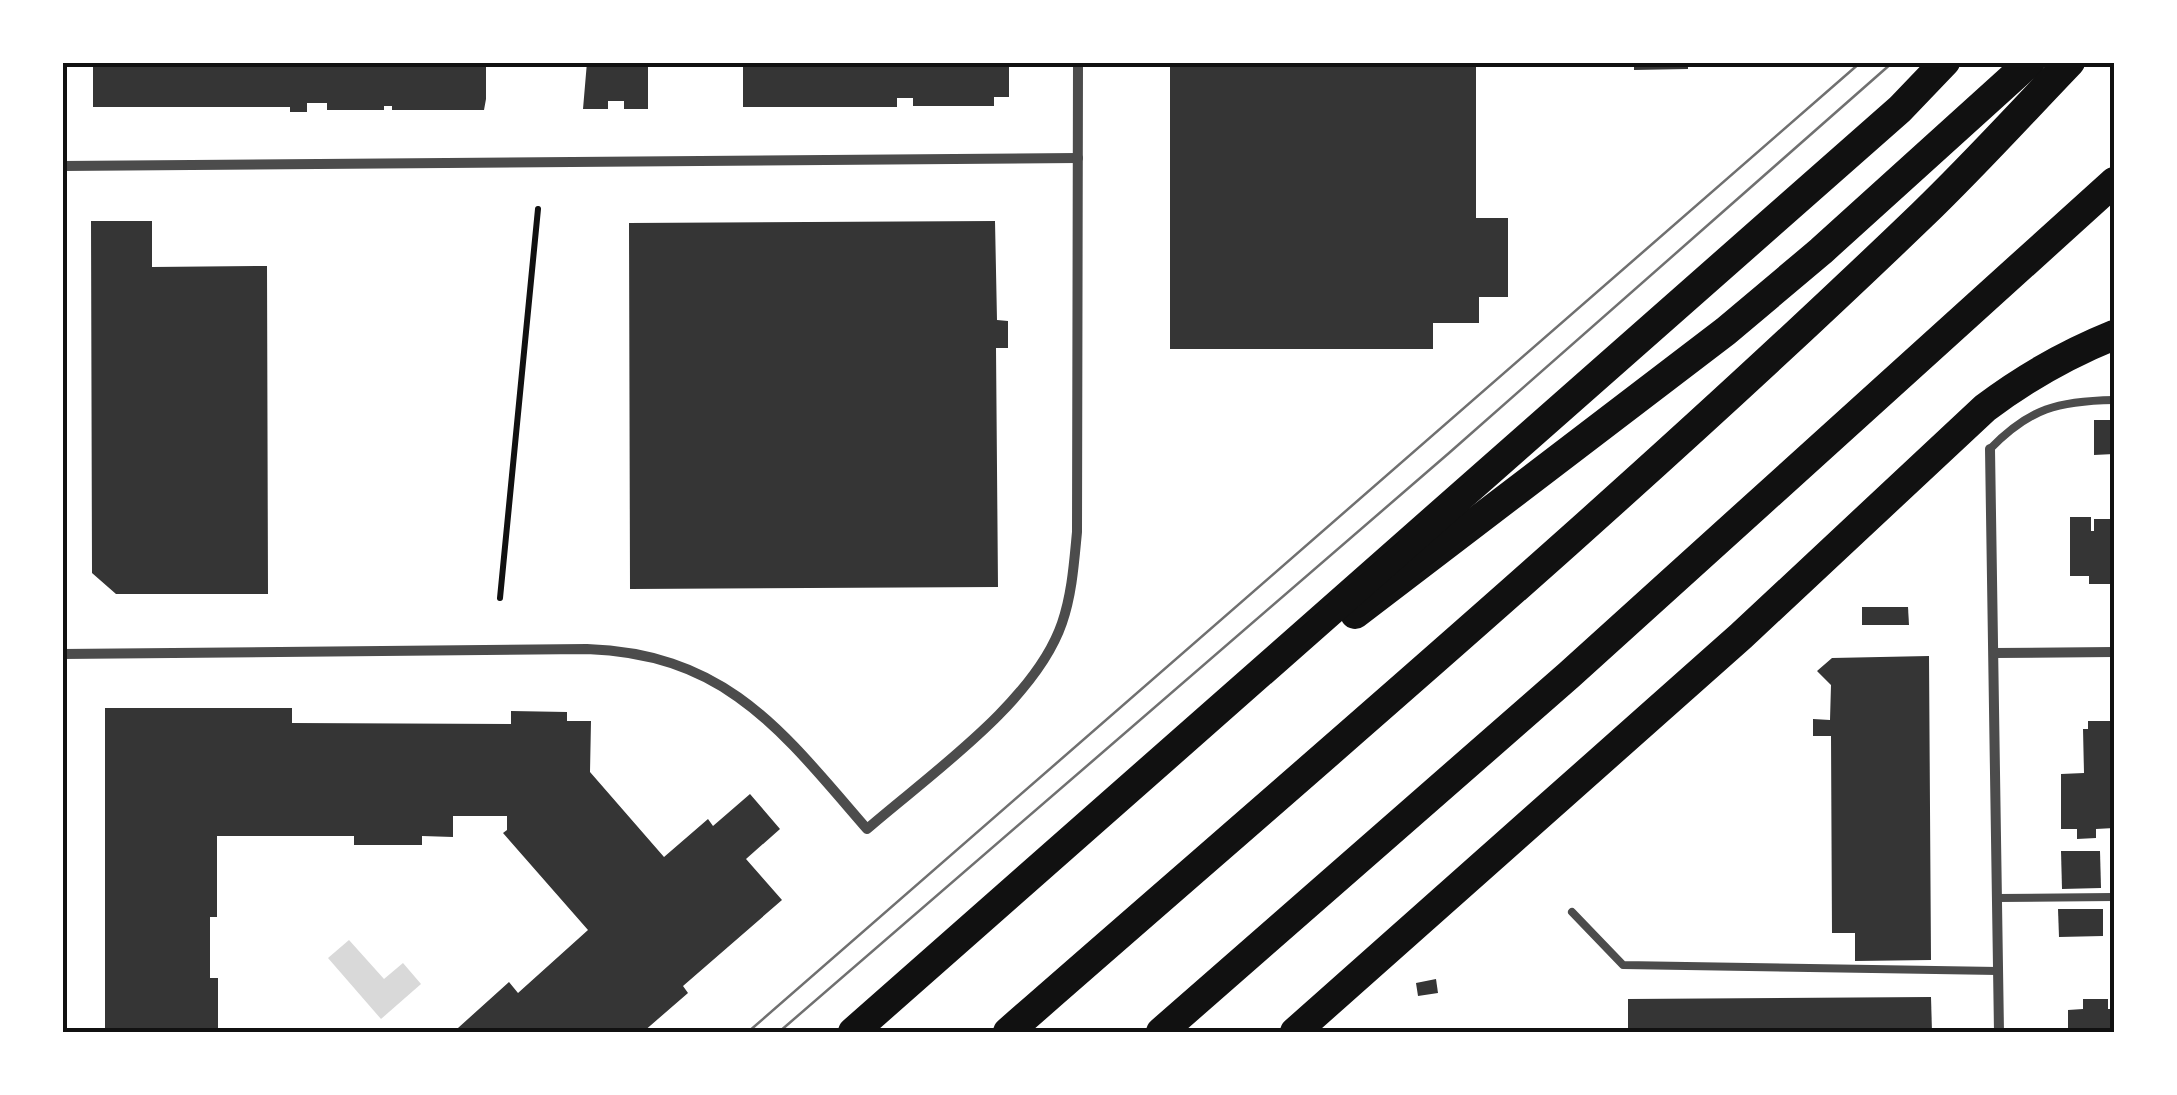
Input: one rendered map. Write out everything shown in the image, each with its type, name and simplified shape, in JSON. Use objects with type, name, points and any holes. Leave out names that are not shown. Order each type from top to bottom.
[{"type":"highway","points":[[853,1032],[1900,109],[1945,62]]},
{"type":"highway","points":[[1114,802],[1726,331],[1836,238],[2030,62]]},
{"type":"highway","points":[[1008,1032],[1404,686],[1777,352],[1925,212],[2070,62]]},
{"type":"highway","points":[[1161,1032],[1584,662],[2114,182]]},
{"type":"highway","points":[[1295,1032],[1741,636],[1986,408],[2025,378],[2114,335]]},
{"type":"street","points":[[62,654],[587,649],[651,656],[696,672],[742,698],[800,751],[867,829],[996,718],[1043,660],[1061,626],[1072,587],[1077,532],[1078,62]]},
{"type":"street","points":[[62,166],[1078,158]]},
{"type":"street","points":[[1990,449],[1999,1032]]},
{"type":"street","points":[[1994,654],[2114,652]]},
{"type":"lane","points":[[1990,449],[2015,424],[2044,408],[2070,400],[2114,400]]},
{"type":"lane","points":[[1997,898],[2114,897]]},
{"type":"lane","points":[[1572,912],[1623,965],[1998,971]]},
{"type":"path","points":[[500,598],[538,208]]},
{"type":"shaded area","points":[[349,940],[384,979],[403,963],[421,984],[381,1019],[328,958]]},
{"type":"building","points":[[93,62],[486,62],[486,99],[484,110],[392,110],[392,106],[384,106],[384,110],[327,110],[327,103],[307,103],[307,112],[290,112],[290,107],[93,107]]},
{"type":"building","points":[[587,62],[648,62],[648,109],[624,109],[624,101],[608,101],[608,109],[583,109]]},
{"type":"building","points":[[743,62],[1009,62],[1009,97],[994,97],[994,106],[913,106],[913,98],[897,98],[897,107],[743,107]]},
{"type":"building","points":[[1170,62],[1476,62],[1476,218],[1508,218],[1508,297],[1479,297],[1479,323],[1433,323],[1433,349],[1170,349]]},
{"type":"building","points":[[1634,62],[1688,62],[1688,69],[1634,70]]},
{"type":"building","points":[[91,221],[152,221],[152,267],[267,266],[268,594],[116,594],[92,573]]},
{"type":"building","points":[[995,221],[997,320],[1008,321],[1008,348],[996,348],[998,587],[630,589],[629,223]]},
{"type":"building","points":[[2094,420],[2114,420],[2114,454],[2094,455]]},
{"type":"building","points":[[2070,517],[2091,517],[2091,531],[2094,519],[2114,519],[2114,584],[2089,584],[2089,576],[2070,576]]},
{"type":"building","points":[[1862,607],[1908,607],[1909,625],[1862,625]]},
{"type":"building","points":[[1929,656],[1931,960],[1855,961],[1855,933],[1832,933],[1831,736],[1813,736],[1813,719],[1830,720],[1831,685],[1817,671],[1832,658]]},
{"type":"building","points":[[105,708],[292,708],[292,723],[511,724],[511,711],[567,712],[567,721],[591,721],[590,772],[664,857],[708,819],[713,826],[750,794],[780,829],[746,859],[782,900],[683,986],[688,993],[643,1032],[462,1032],[458,1028],[509,982],[518,993],[588,930],[503,833],[507,830],[507,816],[453,816],[453,837],[422,836],[422,845],[354,845],[354,836],[217,836],[217,917],[210,917],[210,978],[218,978],[218,1032],[105,1032]]},
{"type":"building","points":[[2088,721],[2114,721],[2114,828],[2096,829],[2096,838],[2077,839],[2077,829],[2061,829],[2061,774],[2084,773],[2083,729],[2088,729]]},
{"type":"building","points":[[2061,851],[2100,851],[2101,888],[2062,889]]},
{"type":"building","points":[[2058,909],[2103,909],[2103,936],[2059,937]]},
{"type":"building","points":[[1436,979],[1438,993],[1418,996],[1416,983]]},
{"type":"building","points":[[1931,997],[1932,1032],[1628,1032],[1628,999]]},
{"type":"building","points":[[2083,999],[2108,999],[2112,1032],[2068,1032],[2068,1010],[2083,1009]]},
{"type":"tram line","points":[[748,1032],[1861,62]]},
{"type":"tram line","points":[[779,1032],[1449,453],[1893,62]]}]
